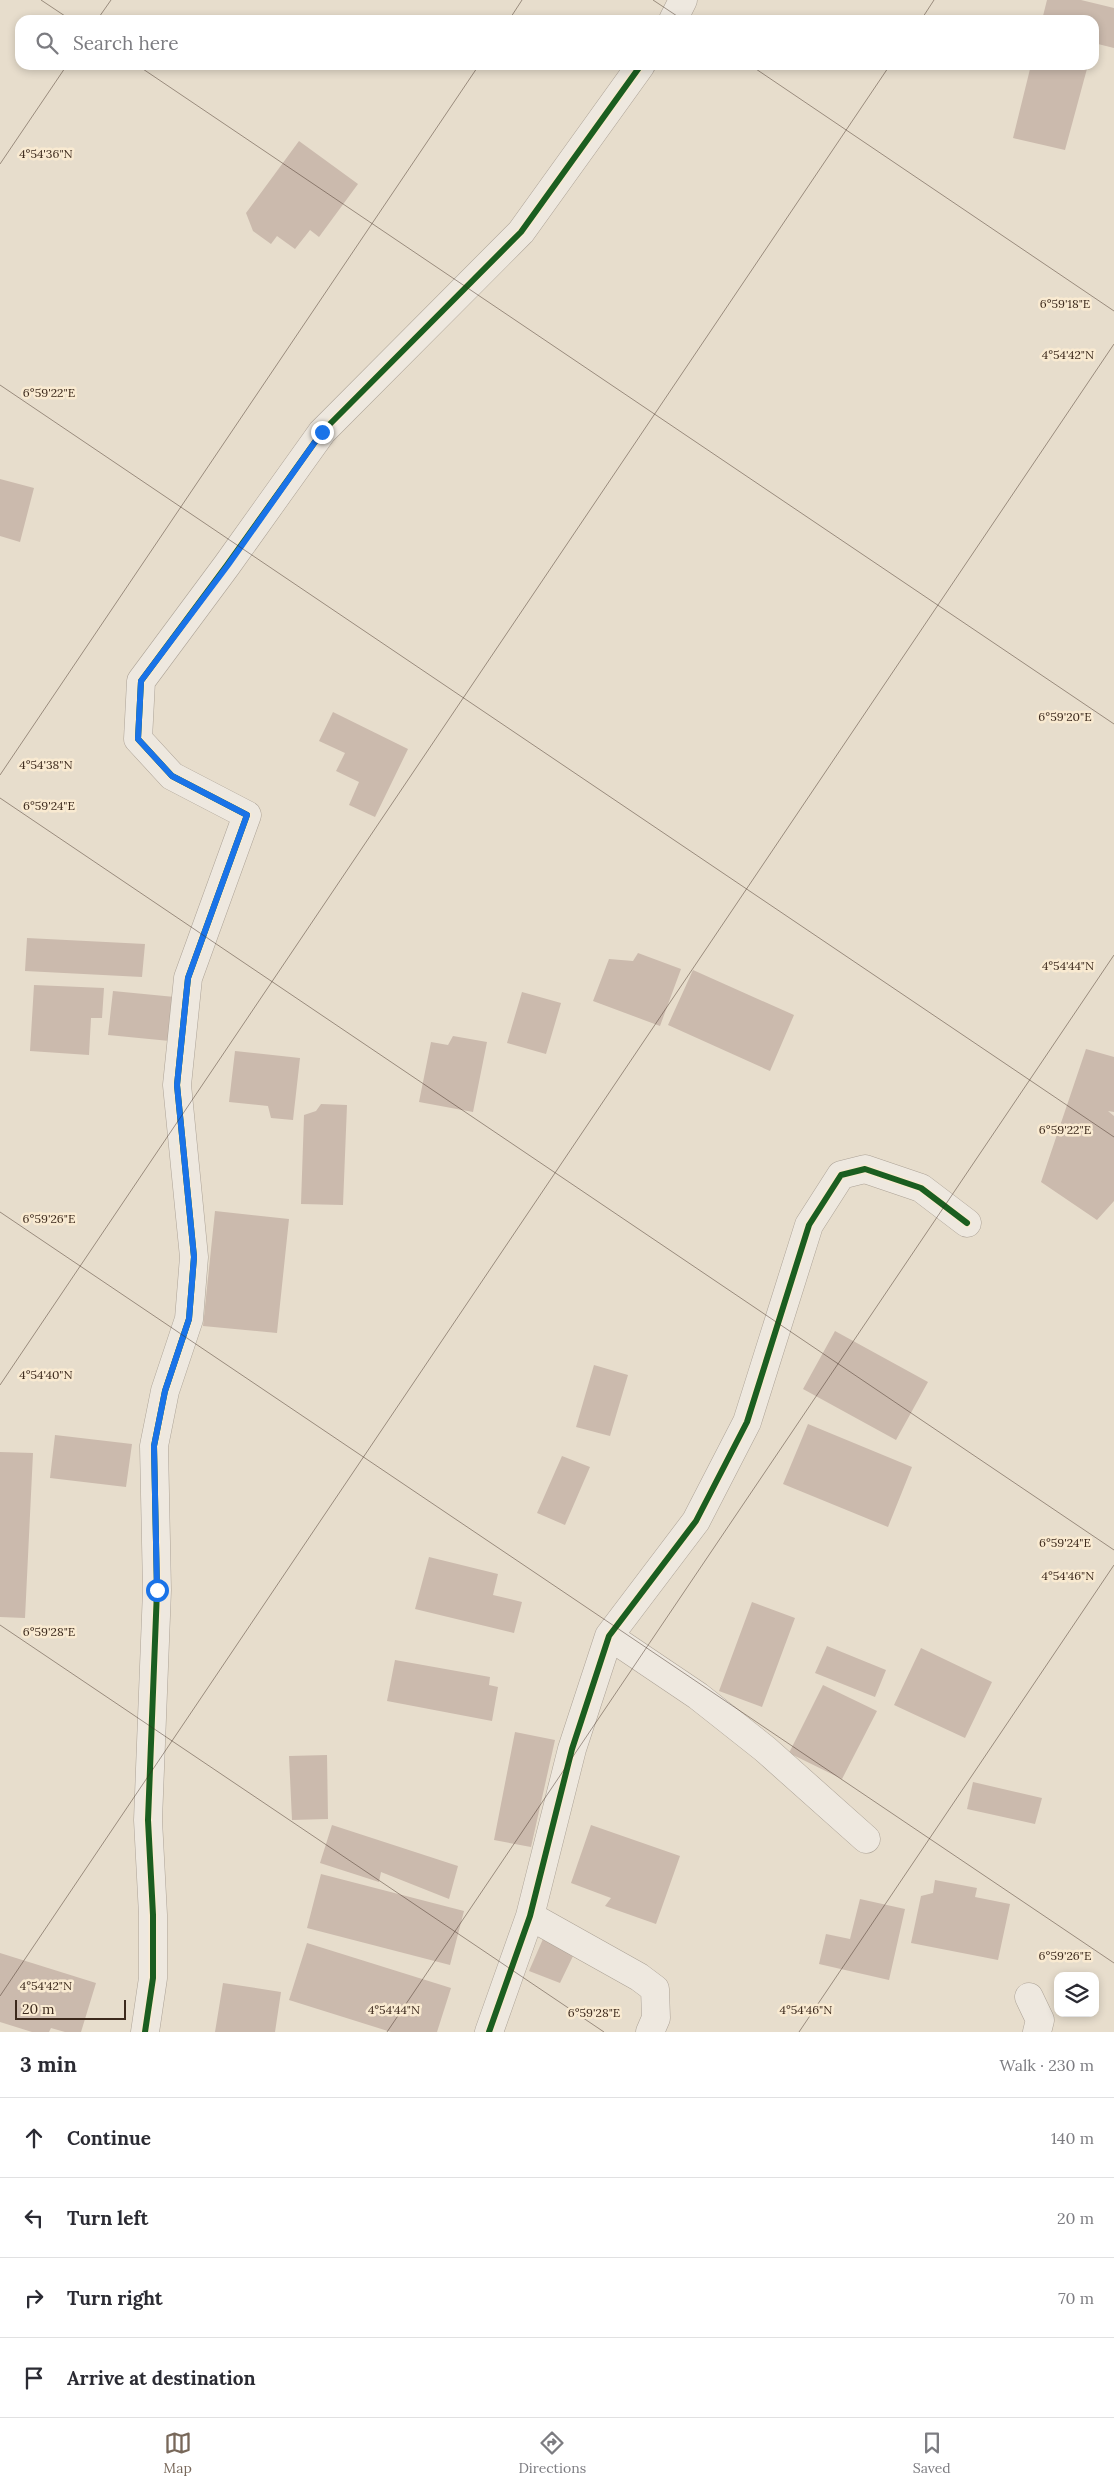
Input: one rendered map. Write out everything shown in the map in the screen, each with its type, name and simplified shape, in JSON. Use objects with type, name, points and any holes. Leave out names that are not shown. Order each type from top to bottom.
[{"type":"street","points":[[676,15],[683,0]]},
{"type":"street","points":[[145,2032],[153,1978],[154,1915],[148,1820],[156,1617],[154,1446],[165,1391],[189,1319],[194,1257],[177,1085],[188,978],[247,815],[172,776],[138,739],[141,681],[228,565],[322,432],[521,232],[637,70]]},
{"type":"street","points":[[489,2032],[530,1916],[572,1749],[609,1636],[696,1522],[747,1422],[809,1225],[841,1175],[865,1169],[921,1188],[967,1223]]},
{"type":"street","points":[[609,1636],[698,1696],[765,1749],[866,1839]]},
{"type":"street","points":[[530,1916],[639,1977],[655,1988],[656,2018],[650,2032]]},
{"type":"street","points":[[1029,1997],[1040,2020],[1037,2032]]},
{"type":"building","points":[[1047,0],[1081,0],[1114,8],[1114,48],[1099,44],[1099,15],[1043,15]]},
{"type":"building","points":[[1030,70],[1087,70],[1065,150],[1013,138]]},
{"type":"building","points":[[299,141],[358,184],[319,237],[310,230],[295,249],[277,236],[271,244],[253,231],[246,213]]},
{"type":"building","points":[[0,479],[34,488],[20,542],[0,536]]},
{"type":"building","points":[[333,712],[408,749],[375,817],[349,805],[359,782],[336,771],[345,753],[319,741]]},
{"type":"building","points":[[27,938],[145,944],[142,977],[25,971]]},
{"type":"building","points":[[638,953],[681,969],[660,1026],[593,1001],[609,959],[633,961]]},
{"type":"building","points":[[693,970],[794,1015],[770,1071],[668,1025]]},
{"type":"building","points":[[34,985],[104,988],[102,1018],[91,1018],[89,1055],[30,1051]]},
{"type":"building","points":[[113,991],[185,998],[180,1042],[108,1035]]},
{"type":"building","points":[[522,992],[561,1003],[546,1054],[507,1043]]},
{"type":"building","points":[[453,1036],[487,1042],[473,1112],[419,1102],[431,1042],[448,1045]]},
{"type":"building","points":[[1086,1049],[1114,1057],[1114,1112],[1108,1111],[1114,1116],[1114,1201],[1097,1220],[1041,1182]]},
{"type":"building","points":[[235,1051],[300,1058],[293,1120],[271,1118],[268,1106],[229,1102]]},
{"type":"building","points":[[321,1104],[347,1105],[343,1205],[301,1204],[304,1115],[316,1111]]},
{"type":"building","points":[[215,1211],[289,1219],[277,1333],[203,1326]]},
{"type":"building","points":[[835,1331],[928,1382],[896,1440],[803,1389]]},
{"type":"building","points":[[594,1365],[628,1375],[610,1436],[576,1427]]},
{"type":"building","points":[[808,1424],[912,1467],[888,1527],[783,1484]]},
{"type":"building","points":[[55,1435],[132,1444],[126,1487],[50,1478]]},
{"type":"building","points":[[0,1452],[33,1453],[25,1618],[0,1617]]},
{"type":"building","points":[[562,1456],[590,1467],[565,1525],[537,1513]]},
{"type":"building","points":[[429,1557],[498,1574],[493,1595],[522,1602],[514,1633],[415,1609]]},
{"type":"building","points":[[752,1602],[795,1618],[762,1707],[719,1691]]},
{"type":"building","points":[[827,1646],[886,1670],[875,1697],[815,1673]]},
{"type":"building","points":[[921,1648],[992,1682],[965,1738],[894,1705]]},
{"type":"building","points":[[395,1660],[490,1677],[489,1685],[498,1687],[492,1721],[387,1701]]},
{"type":"building","points":[[823,1685],[877,1711],[842,1779],[789,1753]]},
{"type":"building","points":[[515,1732],[555,1740],[531,1847],[494,1840]]},
{"type":"building","points":[[327,1755],[328,1819],[292,1820],[289,1756]]},
{"type":"building","points":[[973,1782],[1042,1798],[1035,1824],[967,1809]]},
{"type":"building","points":[[332,1825],[458,1866],[449,1899],[381,1872],[379,1882],[320,1863]]},
{"type":"building","points":[[591,1825],[680,1856],[656,1924],[605,1906],[611,1898],[571,1883]]},
{"type":"building","points":[[321,1874],[464,1911],[450,1965],[307,1928]]},
{"type":"building","points":[[935,1880],[977,1888],[975,1897],[1010,1904],[998,1960],[911,1943],[921,1896],[933,1893]]},
{"type":"building","points":[[860,1899],[905,1909],[889,1980],[819,1964],[826,1934],[850,1939]]},
{"type":"building","points":[[543,1939],[574,1954],[560,1983],[529,1971]]},
{"type":"building","points":[[307,1943],[451,1988],[437,2032],[391,2032],[289,2000]]},
{"type":"building","points":[[0,1953],[96,1983],[81,2032],[65,2032],[51,2028],[49,2032],[32,2032],[0,2022]]},
{"type":"building","points":[[223,1983],[281,1992],[275,2032],[215,2032]]},
{"type":"cycle path","points":[[145,2032],[153,1978],[153,1915],[148,1820],[157,1590],[154,1446],[165,1391],[189,1319],[194,1257],[177,1085],[188,978],[247,815],[172,776],[138,739],[141,681],[322,432],[521,232],[637,70]]},
{"type":"cycle path","points":[[489,2032],[530,1916],[572,1749],[609,1636],[696,1521],[747,1422],[809,1225],[841,1175],[865,1169],[921,1188],[967,1223]]},
{"type":"route","points":[[157,1590],[154,1446],[165,1391],[189,1319],[194,1257],[177,1085],[188,978],[247,815],[172,776],[138,739],[141,681],[228,565],[322,432]]}]
